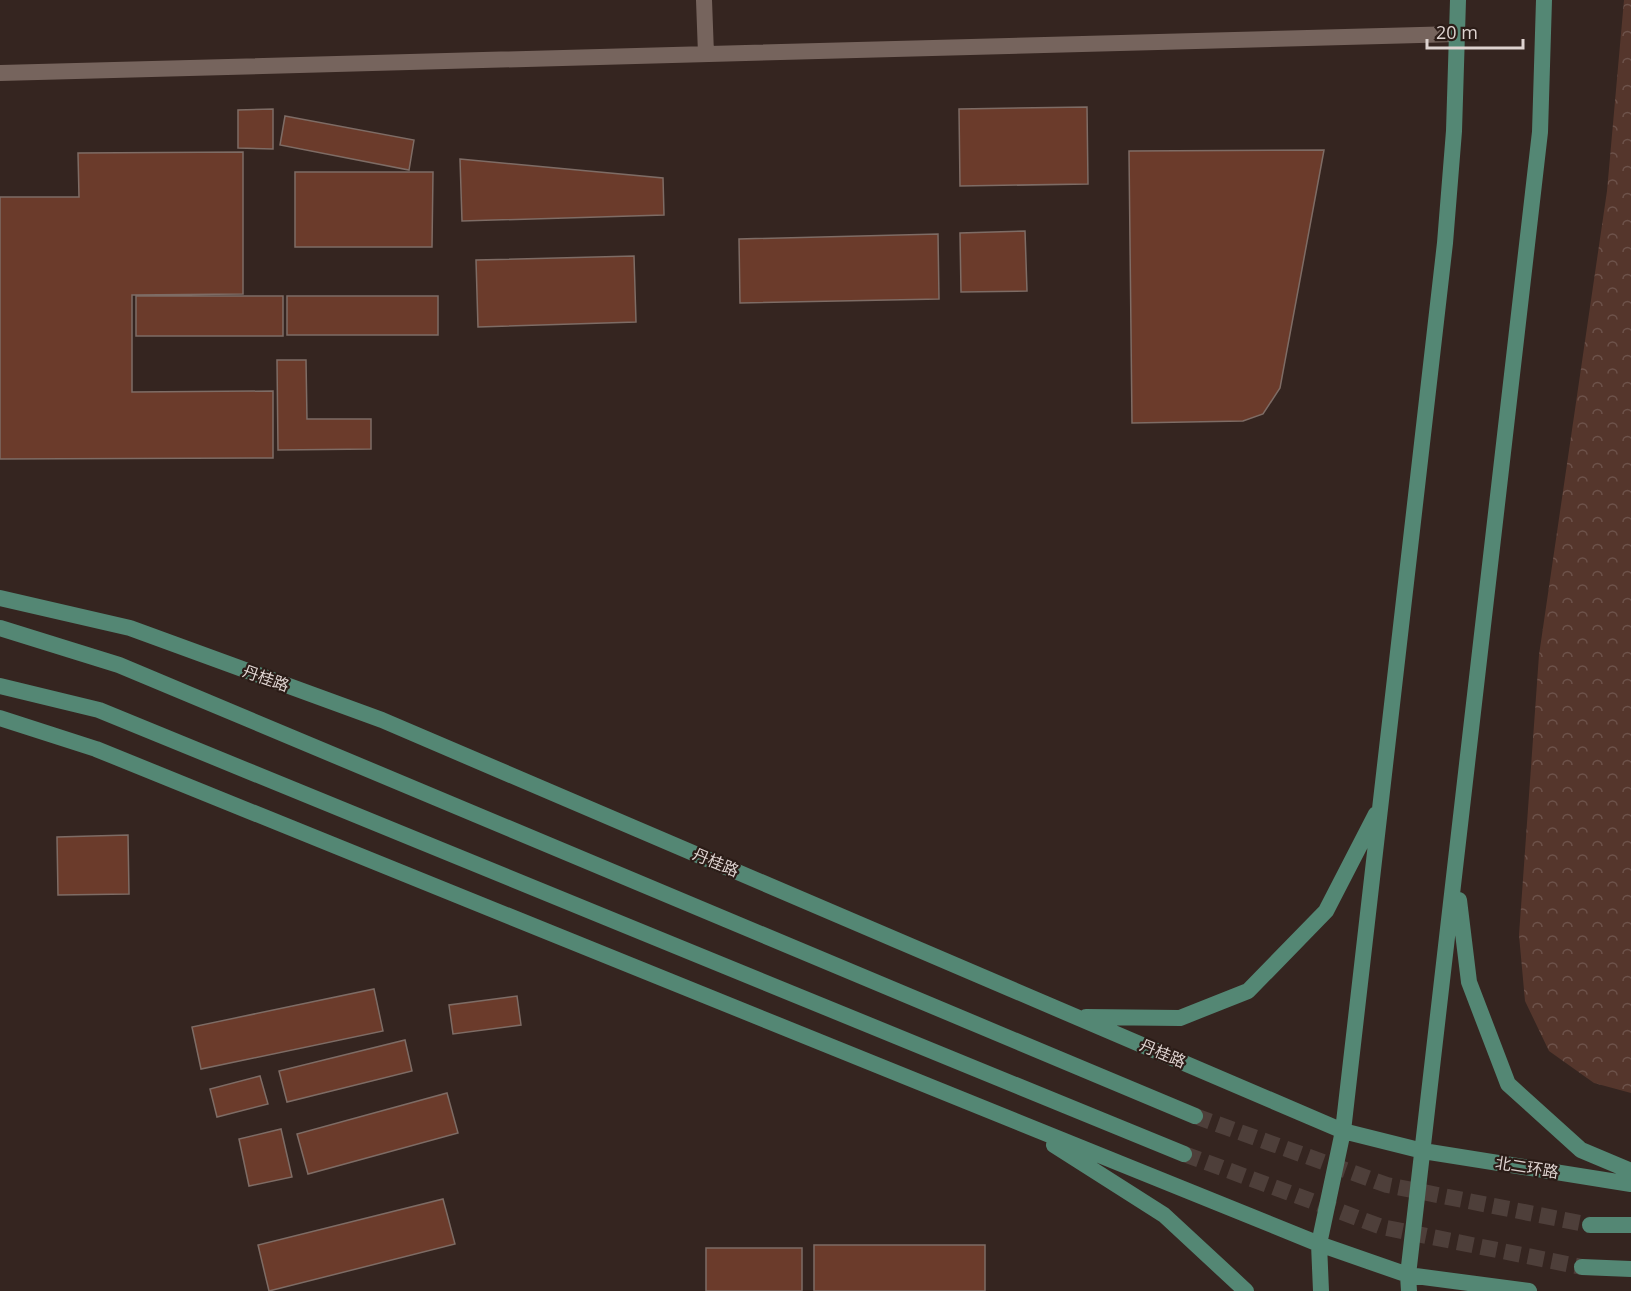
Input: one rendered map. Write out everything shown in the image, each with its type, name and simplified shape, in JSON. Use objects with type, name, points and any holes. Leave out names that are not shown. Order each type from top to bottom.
[{"type":"main road","points":[[1321,1291],[1319,1244],[1343,1131],[1445,243],[1455,131],[1458,0]]},
{"type":"main road","points":[[1409,1283],[1540,132],[1544,0]]},
{"type":"main road","name":"丹桂路","points":[[0,598],[130,628],[382,720],[1343,1131],[1423,1151]]},
{"type":"main road","points":[[0,628],[119,665],[1195,1116]]},
{"type":"main road","points":[[0,686],[99,710],[1184,1154]]},
{"type":"main road","points":[[0,718],[107,754],[1319,1244],[1409,1283],[1528,1291]]},
{"type":"main road","points":[[1076,1016],[1180,1018],[1248,991],[1326,910],[1381,805]]},
{"type":"main road","points":[[1456,872],[1469,982],[1508,1084],[1581,1150],[1631,1171]]},
{"type":"main road","points":[[1018,1122],[1164,1215],[1246,1291]]},
{"type":"main road","name":"北二环路","points":[[1423,1151],[1631,1184]]},
{"type":"main road","points":[[1590,1225],[1631,1225]]},
{"type":"main road","points":[[1582,1267],[1631,1269]]},
{"type":"street","points":[[704,0],[706,54]]},
{"type":"street","points":[[0,73],[1457,34]]},
{"type":"green space","points":[[1624,0],[1631,0],[1631,1093],[1594,1083],[1549,1051],[1525,1001],[1519,935],[1539,655],[1607,191]]},
{"type":"building","points":[[1087,107],[1088,184],[960,186],[959,109]]},
{"type":"building","points":[[273,109],[273,149],[238,148],[238,110]]},
{"type":"building","points":[[285,116],[414,140],[409,170],[280,145]]},
{"type":"building","points":[[1324,150],[1280,388],[1263,414],[1243,421],[1132,423],[1129,151]]},
{"type":"building","points":[[243,152],[243,294],[132,295],[132,392],[273,391],[273,458],[0,459],[0,197],[79,197],[78,153]]},
{"type":"building","points":[[460,159],[663,178],[664,215],[462,221]]},
{"type":"building","points":[[295,172],[433,172],[432,247],[295,247]]},
{"type":"building","points":[[1025,231],[1027,291],[961,292],[960,233]]},
{"type":"building","points":[[938,234],[939,299],[740,303],[739,239]]},
{"type":"building","points":[[634,256],[636,322],[478,327],[476,260]]},
{"type":"building","points":[[136,296],[283,296],[283,336],[136,336]]},
{"type":"building","points":[[287,296],[438,296],[438,335],[287,335]]},
{"type":"building","points":[[277,360],[306,360],[307,419],[371,419],[371,449],[278,450]]},
{"type":"building","points":[[128,835],[129,894],[58,895],[57,837]]},
{"type":"building","points":[[374,989],[383,1031],[201,1069],[192,1027]]},
{"type":"building","points":[[517,996],[521,1025],[453,1034],[449,1005]]},
{"type":"building","points":[[405,1040],[412,1071],[287,1102],[279,1071]]},
{"type":"building","points":[[260,1076],[268,1104],[217,1117],[210,1089]]},
{"type":"building","points":[[447,1093],[458,1133],[308,1174],[297,1134]]},
{"type":"building","points":[[281,1129],[292,1177],[249,1186],[239,1139]]},
{"type":"building","points":[[443,1199],[455,1244],[269,1291],[258,1245]]},
{"type":"building","points":[[814,1245],[985,1245],[985,1291],[814,1291]]},
{"type":"building","points":[[706,1248],[802,1248],[802,1291],[706,1291]]},
{"type":"tunnel","points":[[1195,1116],[1387,1185],[1590,1225]]},
{"type":"tunnel","points":[[1184,1154],[1382,1227],[1582,1267]]}]
